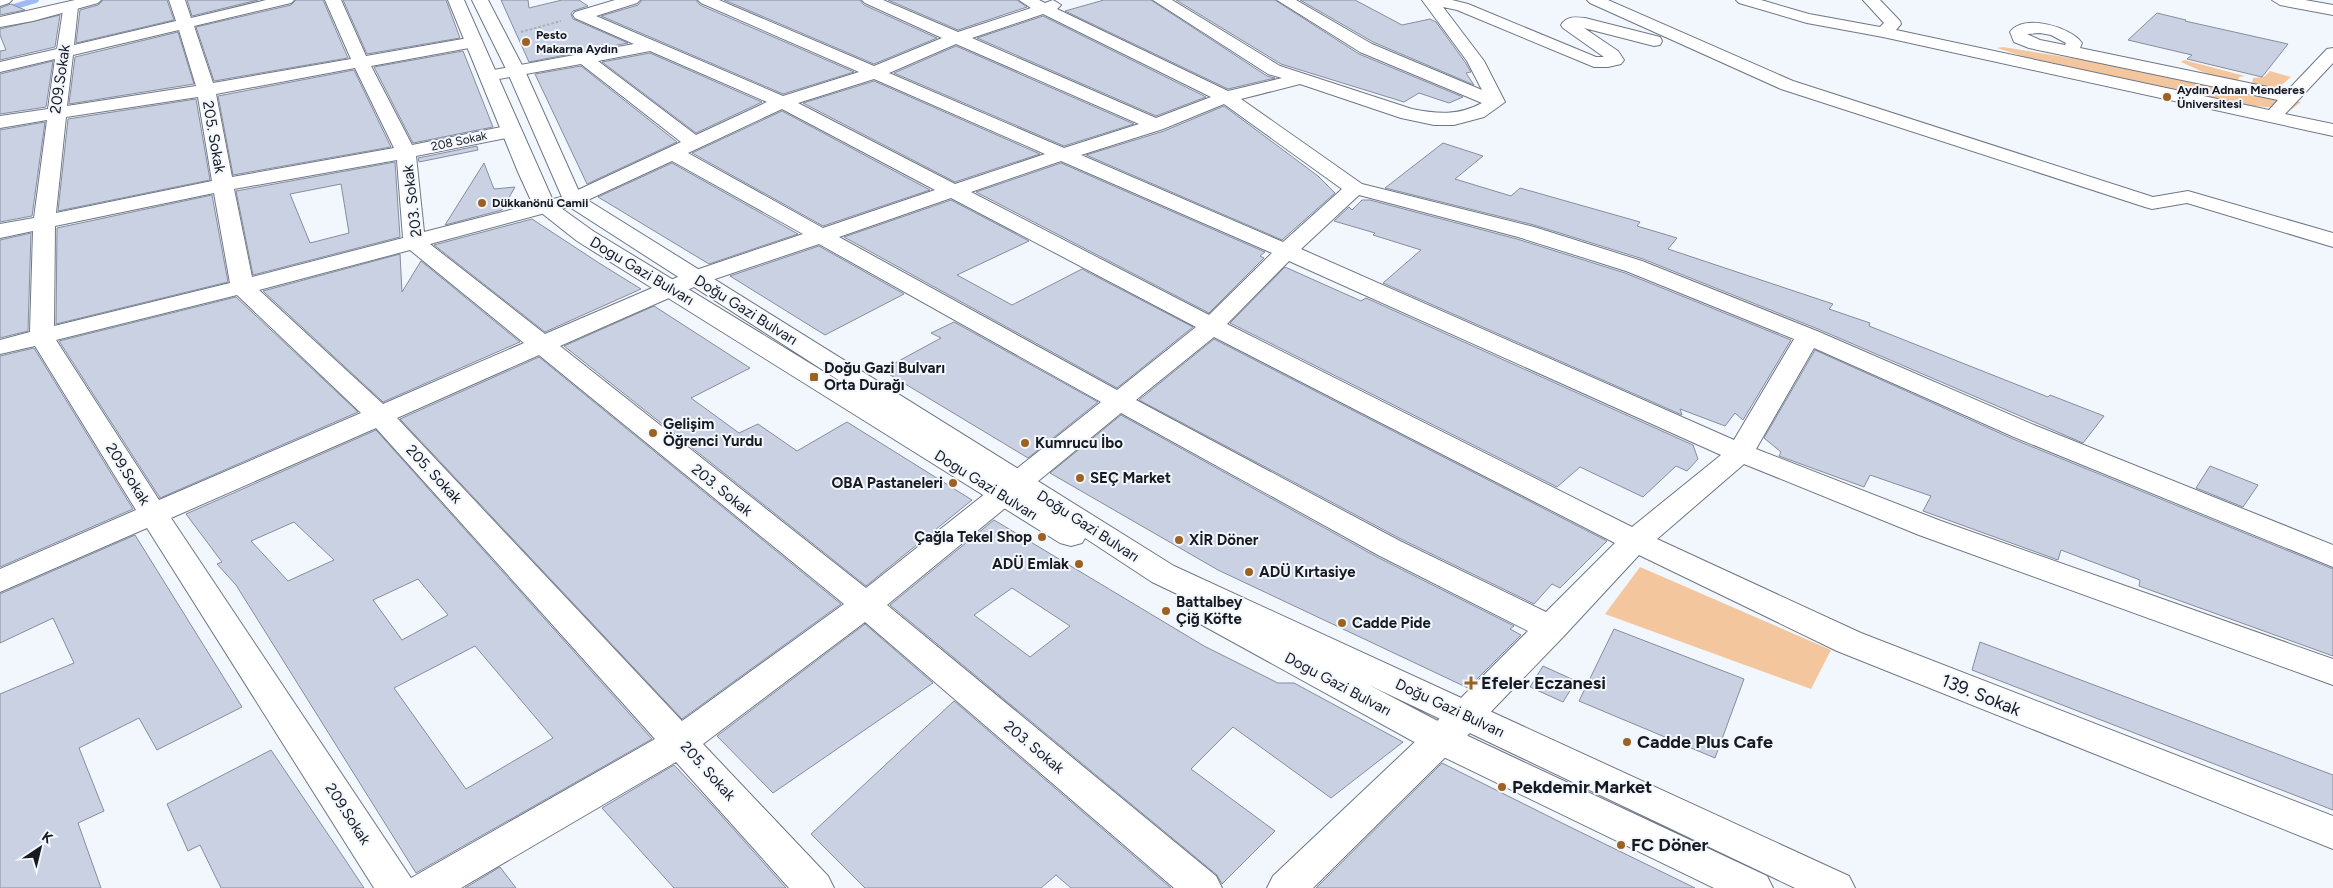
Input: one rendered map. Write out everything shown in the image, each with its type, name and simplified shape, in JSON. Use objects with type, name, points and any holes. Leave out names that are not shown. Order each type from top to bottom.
[{"type":"street","points":[[0,1],[4,0]]},
{"type":"street","points":[[0,67],[64,53],[181,12],[286,0]]},
{"type":"street","name":"203. Sokak","points":[[333,0],[360,61],[406,152],[414,242],[866,605],[1202,888]]},
{"type":"street","name":"Dogu Gazi Bulvarı","points":[[456,0],[486,40],[488,76],[545,207],[584,236],[683,283]]},
{"type":"street","points":[[480,0],[486,40],[516,71],[572,200]]},
{"type":"street","points":[[581,15],[632,0]]},
{"type":"street","points":[[706,0],[1286,252],[1740,453],[1930,528],[2333,672]]},
{"type":"street","points":[[870,0],[1156,125]]},
{"type":"street","points":[[1027,0],[1226,96],[1355,188],[1526,232],[1634,266],[1808,336],[2024,431],[2333,557]]},
{"type":"street","points":[[0,347],[242,287],[572,200],[782,102],[875,73],[887,66],[958,38],[1066,0]]},
{"type":"street","points":[[1160,0],[1274,70],[1298,80],[1408,114],[1434,119],[1454,119],[1477,113],[1496,102]]},
{"type":"street","points":[[1285,0],[1366,48],[1496,102]]},
{"type":"street","points":[[1431,0],[1489,81],[1496,102]]},
{"type":"street","points":[[1431,0],[1462,7],[1594,62],[1615,60],[1612,54],[1569,25],[1573,22],[1585,23],[1663,43],[1670,35]]},
{"type":"street","points":[[1595,0],[1786,85],[2152,203],[2188,197],[2333,240]]},
{"type":"street","points":[[1744,0],[1807,18],[1883,32],[2333,130]]},
{"type":"street","points":[[2280,0],[2333,10]]},
{"type":"street","points":[[0,22],[76,2]]},
{"type":"street","name":"209.Sokak","points":[[76,2],[64,53],[44,222],[42,337],[153,514],[396,888]]},
{"type":"street","points":[[1858,27],[1868,20],[1874,3],[1893,24],[1883,32]]},
{"type":"street","name":"205. Sokak","points":[[181,12],[206,90],[242,287],[380,416],[681,741],[814,888]]},
{"type":"street","name":"139. Sokak","points":[[581,15],[782,102],[1212,326],[1635,541],[1849,642],[2333,833]]},
{"type":"street","points":[[2071,50],[2074,43],[2073,40],[2053,25],[2022,30],[2017,35],[2036,44],[2291,97]]},
{"type":"street","points":[[0,122],[206,90],[486,40]]},
{"type":"street","points":[[488,76],[650,46]]},
{"type":"street","points":[[2272,116],[2333,53]]},
{"type":"street","points":[[585,58],[684,148],[821,235],[1118,401],[1389,548],[1552,629]]},
{"type":"street","points":[[0,581],[683,283],[1060,155],[1156,125],[1226,96],[1298,80]]},
{"type":"street","name":"208 Sokak","points":[[0,231],[222,185],[406,152],[511,130]]},
{"type":"street","points":[[426,888],[681,741],[866,605],[1009,487],[1212,326],[1286,252],[1355,188]]},
{"type":"street","name":"Doğu Gazi Bulvarı","points":[[572,200],[683,283],[1009,487],[1163,574],[1453,727],[1835,888]]},
{"type":"street","points":[[1287,888],[1552,629],[1635,541],[1740,453],[1808,336]]},
{"type":"street","points":[[1453,727],[1753,888]]},
{"type":"path","points":[[486,40],[581,15]]},
{"type":"shaded area","points":[[2003,47],[2078,59],[2084,58],[2301,102],[2292,109],[2240,105],[2035,60],[1997,48]]},
{"type":"shaded area","points":[[2184,60],[2245,76],[2239,77],[2238,82],[2212,76],[2181,62]]},
{"type":"shaded area","points":[[2270,71],[2291,77],[2277,89],[2252,84],[2253,78],[2264,77]]},
{"type":"shaded area","points":[[1640,567],[1831,650],[1811,689],[1605,614]]},
{"type":"building","points":[[103,0],[167,0],[174,20],[76,43],[80,10],[98,5]]},
{"type":"building","points":[[187,0],[258,0],[192,16]]},
{"type":"building","points":[[296,0],[323,0],[348,58],[214,81],[196,27],[291,5]]},
{"type":"building","points":[[343,0],[446,0],[460,38],[367,54]]},
{"type":"building","points":[[501,0],[528,0],[529,8],[562,0],[579,0],[588,6],[573,11],[571,14],[573,19],[628,43],[529,62]]},
{"type":"building","points":[[642,0],[696,0],[700,5],[854,72],[783,94],[601,16],[638,5]]},
{"type":"building","points":[[724,0],[860,0],[864,5],[937,38],[874,64]]},
{"type":"building","points":[[888,0],[1017,0],[1027,7],[958,30]]},
{"type":"building","points":[[1104,0],[1151,0],[1267,76],[1275,78],[1228,89],[1065,11]]},
{"type":"building","points":[[1176,0],[1275,0],[1359,54],[1463,97],[1449,103],[1419,93],[1404,102],[1281,64]]},
{"type":"building","points":[[1300,0],[1355,0],[1402,25],[1430,19],[1436,22],[1465,62],[1471,72],[1466,73],[1474,85],[1373,42]]},
{"type":"building","points":[[11,4],[25,10],[0,15],[0,8]]},
{"type":"building","points":[[2157,13],[2288,44],[2262,77],[2187,59],[2192,55],[2128,40]]},
{"type":"building","points":[[60,15],[55,47],[0,60],[0,51],[6,50],[0,35],[0,29]]},
{"type":"building","points":[[1043,16],[1206,97],[1156,116],[977,38]]},
{"type":"building","points":[[178,32],[194,84],[69,104],[75,57]]},
{"type":"building","points":[[956,46],[1134,124],[1064,146],[894,73]]},
{"type":"building","points":[[463,51],[493,127],[413,143],[374,67]]},
{"type":"building","points":[[650,53],[762,102],[696,133],[602,62]]},
{"type":"building","points":[[53,61],[46,107],[0,114],[0,74]]},
{"type":"building","points":[[581,66],[677,142],[587,184],[535,74]]},
{"type":"building","points":[[354,70],[391,147],[233,175],[218,96]]},
{"type":"building","points":[[874,81],[1040,154],[955,182],[803,103]]},
{"type":"building","points":[[196,99],[210,180],[58,211],[68,119]]},
{"type":"building","points":[[1224,106],[1318,176],[1335,193],[1282,240],[1086,155],[1164,131]]},
{"type":"building","points":[[782,111],[930,190],[823,226],[692,153]]},
{"type":"building","points":[[45,122],[32,216],[0,222],[0,130]]},
{"type":"building","points":[[1443,143],[1483,156],[1455,179],[1511,196],[1520,188],[1640,222],[1637,226],[1677,238],[1668,249],[1833,304],[1829,309],[1870,323],[1869,326],[2048,397],[2050,395],[2104,416],[2083,443],[1818,329],[1643,259],[1534,225],[1385,188]]},
{"type":"building","points":[[477,146],[478,150],[419,162],[418,158]]},
{"type":"building","points":[[395,162],[400,237],[253,275],[236,191]],"holes":[[[341,184],[349,233],[310,243],[290,194]]]},
{"type":"building","name":"Dükkanönü Camii","points":[[484,163],[494,189],[515,187],[502,210],[445,225]]},
{"type":"building","points":[[672,163],[798,234],[709,264],[598,197]]},
{"type":"building","points":[[1061,163],[1265,252],[1260,256],[1264,258],[1209,313],[976,192]]},
{"type":"building","points":[[212,195],[228,282],[56,324],[57,228]]},
{"type":"building","points":[[951,200],[1029,241],[957,275],[1012,305],[1082,269],[1193,327],[1117,388],[844,237]]},
{"type":"building","points":[[1362,200],[1370,200],[1517,239],[1625,273],[1791,340],[1743,420],[1735,413],[1725,426],[1680,409],[1682,415],[1383,283],[1421,250],[1373,235],[1375,233],[1334,221],[1349,207],[1352,210]]},
{"type":"building","points":[[532,219],[641,289],[545,332],[434,245]]},
{"type":"building","points":[[31,233],[28,331],[0,338],[0,240]]},
{"type":"building","points":[[819,246],[904,294],[825,335],[730,276]]},
{"type":"building","points":[[400,254],[402,292],[421,261],[520,342],[383,402],[263,291]]},
{"type":"building","points":[[1285,267],[1361,301],[1366,298],[1693,445],[1698,459],[1687,471],[1676,466],[1643,497],[1580,467],[1557,487],[1230,323]]},
{"type":"building","points":[[236,297],[358,412],[160,498],[59,341]]},
{"type":"building","points":[[654,306],[750,368],[691,398],[739,433],[758,424],[797,451],[847,422],[972,500],[866,586],[564,346]]},
{"type":"building","points":[[954,322],[1098,402],[1028,458],[882,370],[941,338],[931,333]]},
{"type":"building","points":[[1214,339],[1607,541],[1560,588],[1552,584],[1534,604],[1401,539],[1139,400]]},
{"type":"building","points":[[34,348],[133,509],[0,567],[0,356]]},
{"type":"building","points":[[1815,350],[2013,439],[2333,569],[2333,656],[2139,586],[2140,580],[2061,550],[2058,560],[1923,511],[1931,496],[1870,475],[1864,487],[1779,456],[1781,452],[1764,438]]},
{"type":"building","points":[[539,357],[841,604],[682,719],[400,419]]},
{"type":"building","points":[[1121,415],[1377,557],[1514,626],[1510,629],[1521,635],[1468,688],[1218,570],[1050,473]]},
{"type":"building","points":[[376,430],[652,739],[416,873],[236,585],[217,564],[222,562],[186,514]],"holes":[[[294,522],[334,560],[288,581],[251,541]],[[418,579],[448,615],[402,640],[373,600]],[[475,646],[553,738],[466,789],[394,688]]]},
{"type":"building","points":[[2210,466],[2258,485],[2243,507],[2196,488]]},
{"type":"building","points":[[994,520],[1204,646],[1278,683],[1294,683],[1403,742],[1331,798],[1233,727],[1191,769],[1275,831],[1222,884],[1217,875],[890,605]],"holes":[[[1012,588],[1070,626],[1030,657],[974,615]]]},
{"type":"building","points":[[135,535],[242,707],[157,750],[139,718],[79,748],[104,811],[78,823],[101,888],[0,888],[0,694],[74,663],[53,618],[0,643],[0,594]]},
{"type":"building","points":[[865,624],[933,683],[773,793],[717,736]]},
{"type":"building","points":[[1614,629],[1744,679],[1715,758],[1579,701]]},
{"type":"building","points":[[1980,642],[2333,775],[2333,810],[1972,670]]},
{"type":"building","points":[[1543,666],[1576,681],[1563,702],[1530,687]]},
{"type":"building","points":[[954,701],[1171,888],[1071,888],[1056,875],[1041,888],[865,888],[811,834]]},
{"type":"building","points":[[271,750],[364,888],[221,888],[200,845],[188,851],[167,804]]},
{"type":"building","points":[[1442,763],[1568,826],[1695,888],[1316,888]]},
{"type":"building","points":[[674,765],[786,888],[674,888],[602,808]]},
{"type":"building","points":[[500,867],[516,888],[465,888]]},
{"type":"waterway","points":[[0,11],[36,0]]},
{"type":"place","name":"Pesto Makarna Aydın","points":[[526,42]]},
{"type":"place","name":"Aydın Adnan Menderes Üniversitesi","points":[[2167,97]]},
{"type":"place","name":"Dükkanönü Camii","points":[[482,203]]},
{"type":"place","name":"Doğu Gazi Bulvarı Orta Durağı","points":[[814,377]]},
{"type":"place","name":"Gelişim Öğrenci Yurdu","points":[[653,433]]},
{"type":"place","name":"Kumrucu İbo","points":[[1025,443]]},
{"type":"place","name":"SEÇ Market","points":[[1080,478]]},
{"type":"place","name":"OBA Pastaneleri","points":[[953,483]]},
{"type":"place","name":"Çağla Tekel Shop","points":[[1042,537]]},
{"type":"place","name":"XİR Döner","points":[[1179,540]]},
{"type":"place","name":"ADÜ Emlak","points":[[1079,564]]},
{"type":"place","name":"ADÜ Kırtasiye","points":[[1249,572]]},
{"type":"place","name":"Battalbey Çiğ Köfte","points":[[1166,611]]},
{"type":"place","name":"Cadde Pide","points":[[1342,623]]},
{"type":"place","name":"Efeler Eczanesi","points":[[1471,683]]},
{"type":"place","name":"Cadde Plus Cafe","points":[[1627,742]]},
{"type":"place","name":"Pekdemir Market","points":[[1502,787]]},
{"type":"place","name":"FC Döner","points":[[1621,845]]}]
